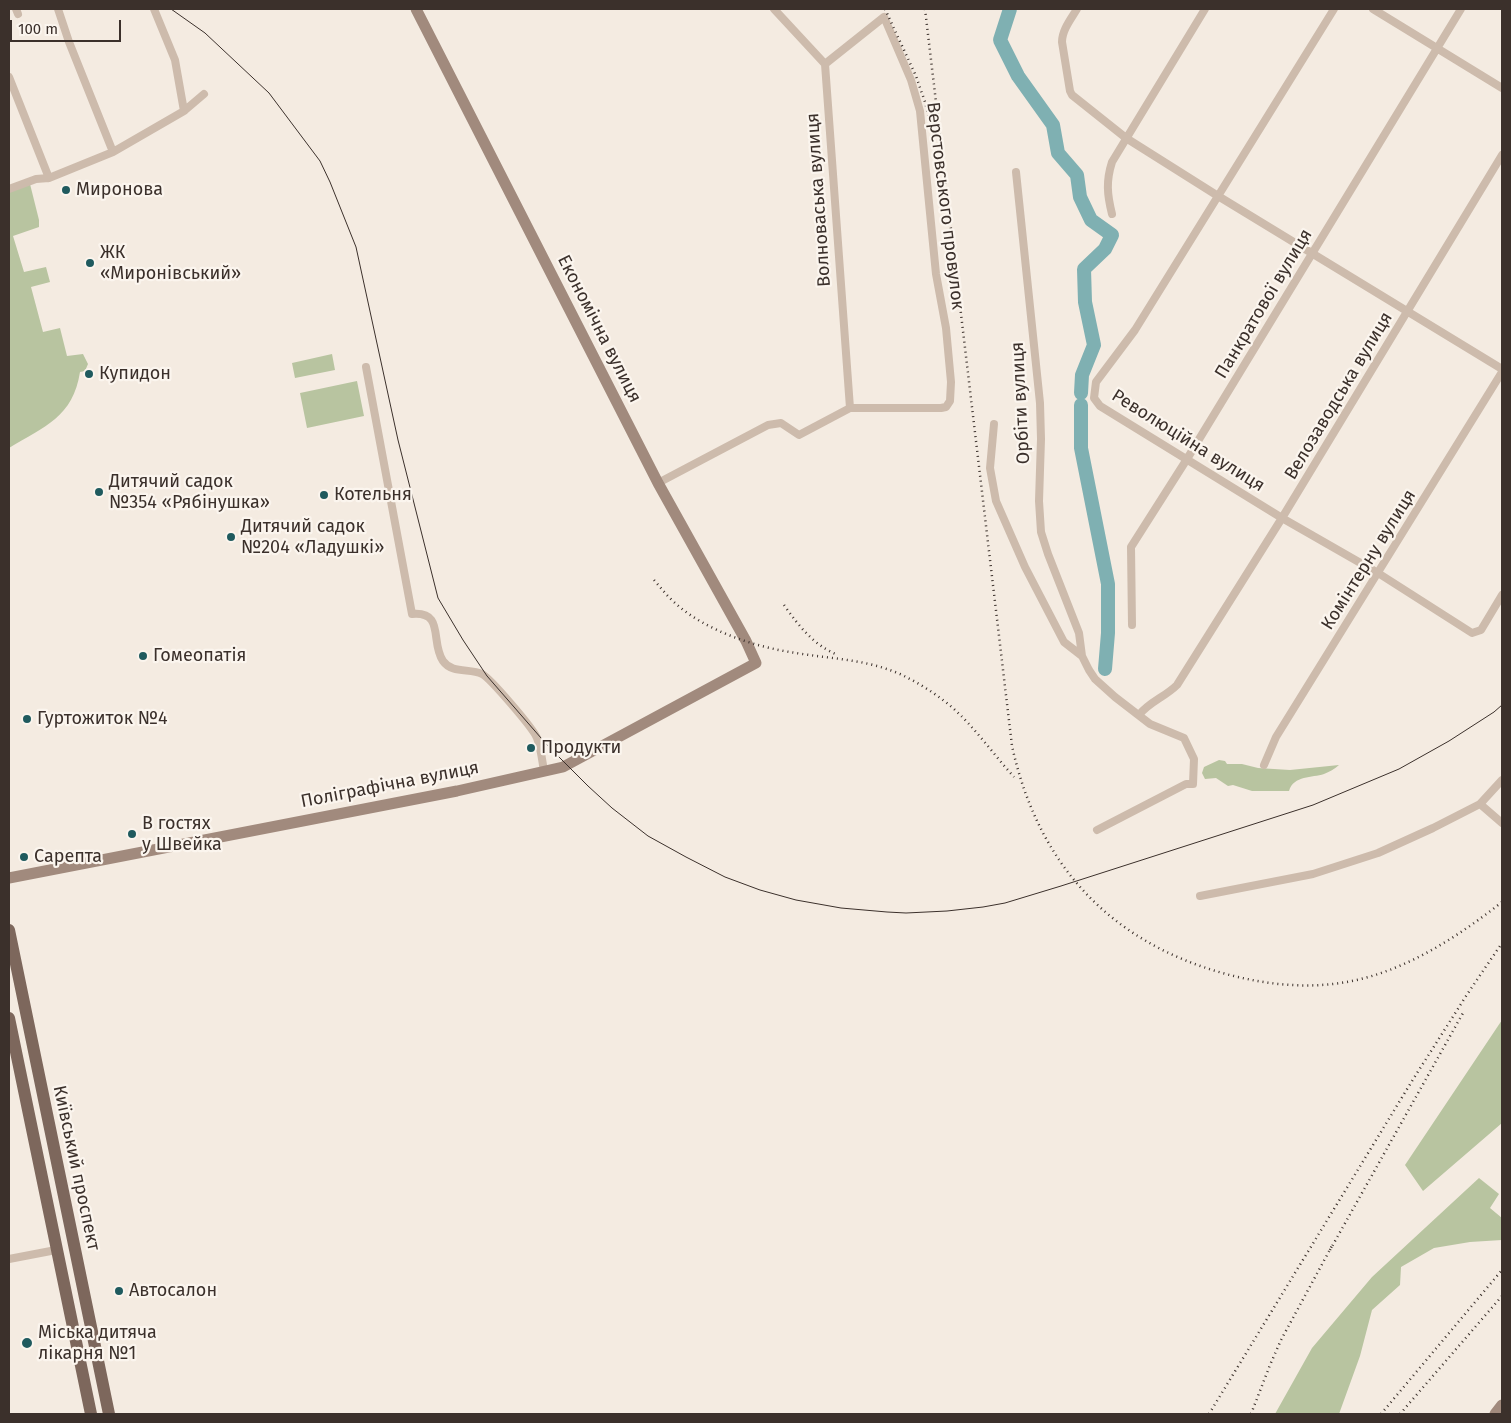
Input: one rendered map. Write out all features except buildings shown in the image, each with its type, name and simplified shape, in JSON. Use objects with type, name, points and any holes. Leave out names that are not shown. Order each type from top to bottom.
[{"type":"main road","name":"Київський проспект","points":[[9,930],[109,1414]]},
{"type":"main road","name":"Київський проспект","points":[[9,1018],[91,1414]]},
{"type":"street","points":[[58,9],[69,42],[113,152]]},
{"type":"street","points":[[154,9],[175,60],[184,111]]},
{"type":"street","name":"Економічна вулиця","points":[[416,9],[658,483],[756,662]]},
{"type":"street","points":[[774,9],[825,64]]},
{"type":"street","points":[[1077,9],[1062,38],[1070,91],[1077,99],[1126,138],[1502,371]]},
{"type":"street","points":[[1112,214],[1107,193],[1112,162],[1205,9]]},
{"type":"street","name":"Революційна вулиця","points":[[1334,9],[1136,330],[1096,382],[1094,398],[1100,406],[1472,633],[1481,630],[1502,595]]},
{"type":"street","points":[[1373,9],[1502,88]]},
{"type":"street","name":"Панкратової вулиця","points":[[1132,625],[1131,547],[1187,459],[1461,9]]},
{"type":"street","name":"Верстовського провулок","points":[[825,64],[884,17],[911,80],[920,111],[936,274],[946,328],[951,395],[948,404],[941,408],[850,408]]},
{"type":"street","name":"Волноваська вулиця","points":[[825,64],[850,408]]},
{"type":"street","points":[[9,77],[49,178]]},
{"type":"street","points":[[9,189],[36,178],[49,178],[113,152],[184,111],[204,94]]},
{"type":"street","name":"Велозаводська вулиця","points":[[1138,715],[1150,703],[1171,691],[1177,685],[1282,518],[1502,156]]},
{"type":"street","name":"Орбіти вулиця","points":[[1016,172],[1040,403],[1039,502],[1041,532],[1079,633],[1082,656]]},
{"type":"street","points":[[366,367],[412,614],[423,614],[428,616],[433,622],[437,645],[442,660],[446,664],[452,668],[483,674],[522,718],[538,740],[544,771]]},
{"type":"street","name":"Комінтерну вулиця","points":[[1264,765],[1276,738],[1502,371]]},
{"type":"street","points":[[658,483],[768,425],[781,423],[799,435],[850,408]]},
{"type":"street","points":[[994,424],[990,468],[996,501],[1024,567],[1064,642],[1082,656],[1095,680],[1138,715],[1150,724],[1184,738],[1194,759],[1193,784],[1186,784],[1097,830]]},
{"type":"street","name":"Поліграфічна вулиця","points":[[9,878],[447,792],[563,767],[756,662]]},
{"type":"street","points":[[1200,896],[1313,874],[1378,853],[1480,804],[1502,780]]},
{"type":"street","points":[[1480,804],[1502,822]]},
{"type":"street","points":[[9,1259],[56,1250]]},
{"type":"street","points":[[1495,1414],[1502,1405]]},
{"type":"green space","points":[[30,184],[39,227],[13,236],[24,272],[46,267],[50,282],[31,287],[43,332],[60,328],[67,356],[83,354],[88,364],[85,371],[80,372],[71,400],[64,410],[45,426],[9,448],[9,191]]},
{"type":"green space","points":[[332,354],[335,370],[295,378],[292,363]]},
{"type":"green space","points":[[357,381],[364,416],[307,428],[300,393]]},
{"type":"green space","points":[[1219,760],[1225,761],[1227,764],[1290,770],[1339,765],[1324,774],[1295,782],[1289,791],[1252,791],[1233,785],[1228,786],[1216,778],[1205,779],[1202,773],[1204,767]]},
{"type":"green space","points":[[1502,1020],[1502,1123],[1423,1191],[1405,1165]]},
{"type":"green space","points":[[1479,1178],[1499,1194],[1490,1208],[1502,1218],[1502,1240],[1470,1242],[1434,1248],[1401,1267],[1400,1285],[1372,1310],[1360,1356],[1339,1414],[1275,1414],[1312,1348],[1372,1277]]},
{"type":"waterway","points":[[1010,9],[1000,40],[1018,76],[1053,125],[1058,153],[1077,175],[1080,197],[1091,220],[1112,235],[1105,249],[1084,269],[1085,302],[1094,345],[1082,375],[1081,393]]},
{"type":"waterway","points":[[1081,405],[1081,448],[1108,584],[1108,633],[1105,669]]},
{"type":"tram line","points":[[171,9],[205,33],[269,93],[320,161],[330,182],[356,247],[398,440],[438,598],[463,640],[487,676],[548,746],[588,786],[612,808],[648,836],[686,857],[725,877],[760,890],[796,900],[841,908],[906,913],[947,911],[1005,903],[1313,805],[1399,769],[1449,741],[1502,705]]},
{"type":"railway","points":[[885,9],[916,76],[934,137]]},
{"type":"railway","points":[[925,9],[1012,746],[1024,788],[1040,827],[1060,862],[1085,892],[1114,919],[1147,941],[1184,960],[1226,974],[1277,984],[1327,985],[1361,979],[1380,973],[1417,958],[1435,948],[1470,926],[1502,902]]},
{"type":"railway","points":[[654,580],[687,613],[716,630],[764,647],[874,665],[914,681],[954,709],[1014,777]]},
{"type":"railway","points":[[784,605],[814,640],[838,655]]},
{"type":"railway","points":[[1209,1414],[1412,1081],[1502,943]]},
{"type":"railway","points":[[1330,1250],[1463,1013]]},
{"type":"railway","points":[[1251,1414],[1281,1340],[1333,1244]]},
{"type":"railway","points":[[1381,1414],[1502,1270]]},
{"type":"railway","points":[[1400,1414],[1502,1296]]},
{"type":"place","name":"Миронова","points":[[66,190]]},
{"type":"place","name":"ЖК «Миронівський»","points":[[90,263]]},
{"type":"place","name":"Купидон","points":[[89,374]]},
{"type":"place","name":"Дитячий садок №354 «Рябінушка»","points":[[99,492]]},
{"type":"place","name":"Котельня","points":[[324,495]]},
{"type":"place","name":"Дитячий садок №204 «Ладушкі»","points":[[231,537]]},
{"type":"place","name":"Гомеопатія","points":[[143,656]]},
{"type":"place","name":"Гуртожиток №4","points":[[27,719]]},
{"type":"place","name":"Продукти","points":[[531,748]]},
{"type":"place","name":"В гостях у Швейка","points":[[132,834]]},
{"type":"place","name":"Сарепта","points":[[24,857]]},
{"type":"place","name":"Автосалон","points":[[119,1291]]},
{"type":"place","name":"Міська дитяча лікарня №1","points":[[27,1343]]}]
